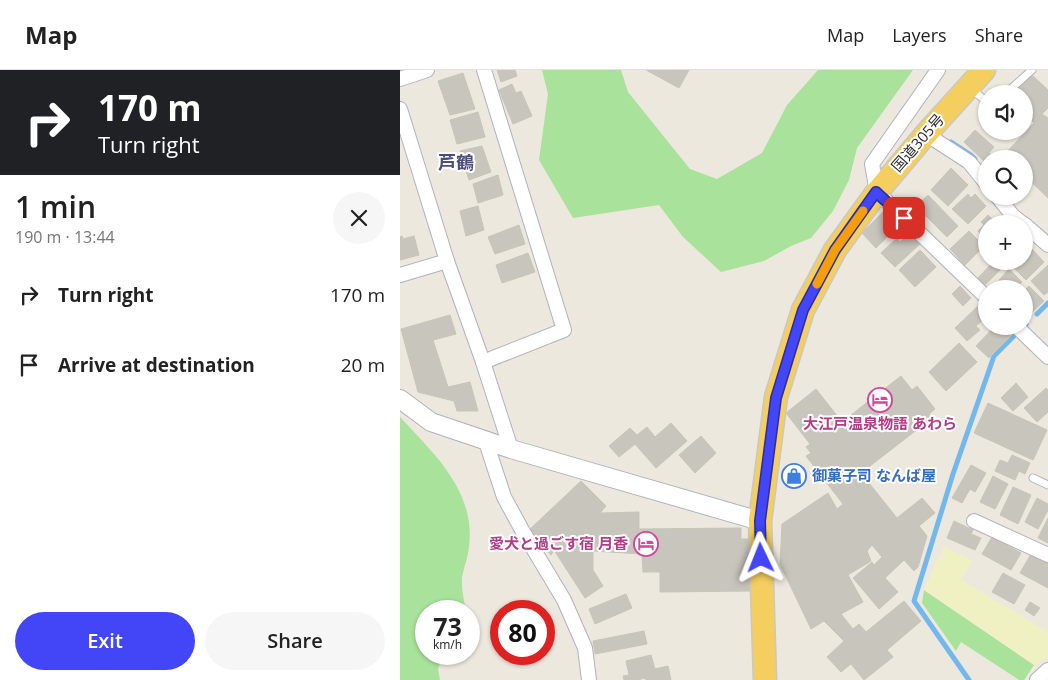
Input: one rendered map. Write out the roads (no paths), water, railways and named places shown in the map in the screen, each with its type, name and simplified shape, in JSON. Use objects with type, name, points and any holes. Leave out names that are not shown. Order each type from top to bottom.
[{"type":"highway","name":"国道305号","points":[[765,680],[760,521],[776,398],[803,310],[835,250],[876,192],[984,70]]},
{"type":"street","points":[[400,79],[427,70]]},
{"type":"street","points":[[483,362],[564,330],[484,70]]},
{"type":"street","points":[[938,70],[872,164],[876,192],[978,289]]},
{"type":"street","points":[[400,109],[447,261],[483,362],[511,449]]},
{"type":"street","points":[[926,134],[969,162],[978,173]]},
{"type":"street","points":[[1004,205],[1012,215]]},
{"type":"street","points":[[1033,232],[1048,245]]},
{"type":"street","points":[[400,275],[447,261]]},
{"type":"street","points":[[1025,335],[1048,357]]},
{"type":"street","points":[[400,399],[430,422],[511,449],[760,521]]},
{"type":"street","points":[[485,439],[504,497],[564,600],[585,648],[589,680]]},
{"type":"street","points":[[974,521],[1048,555]]},
{"type":"street","points":[[1037,680],[1048,670]]},
{"type":"lane","points":[[1015,85],[1032,70]]},
{"type":"lane","points":[[968,86],[978,94]]},
{"type":"lane","points":[[1033,478],[1048,485]]},
{"type":"waterway","points":[[951,142],[975,159]]},
{"type":"waterway","points":[[1037,314],[1048,303]]},
{"type":"waterway","points":[[969,680],[914,601],[953,474],[994,356],[1015,335]]},
{"type":"place","name":"大江戸温泉物語 あわら","points":[[880,400]]},
{"type":"place","name":"御菓子司 なんば屋","points":[[794,476]]},
{"type":"place","name":"愛犬と過ごす宿 月香","points":[[646,544]]},
{"type":"district","name":"芦鶴","points":[[456,163]]}]
